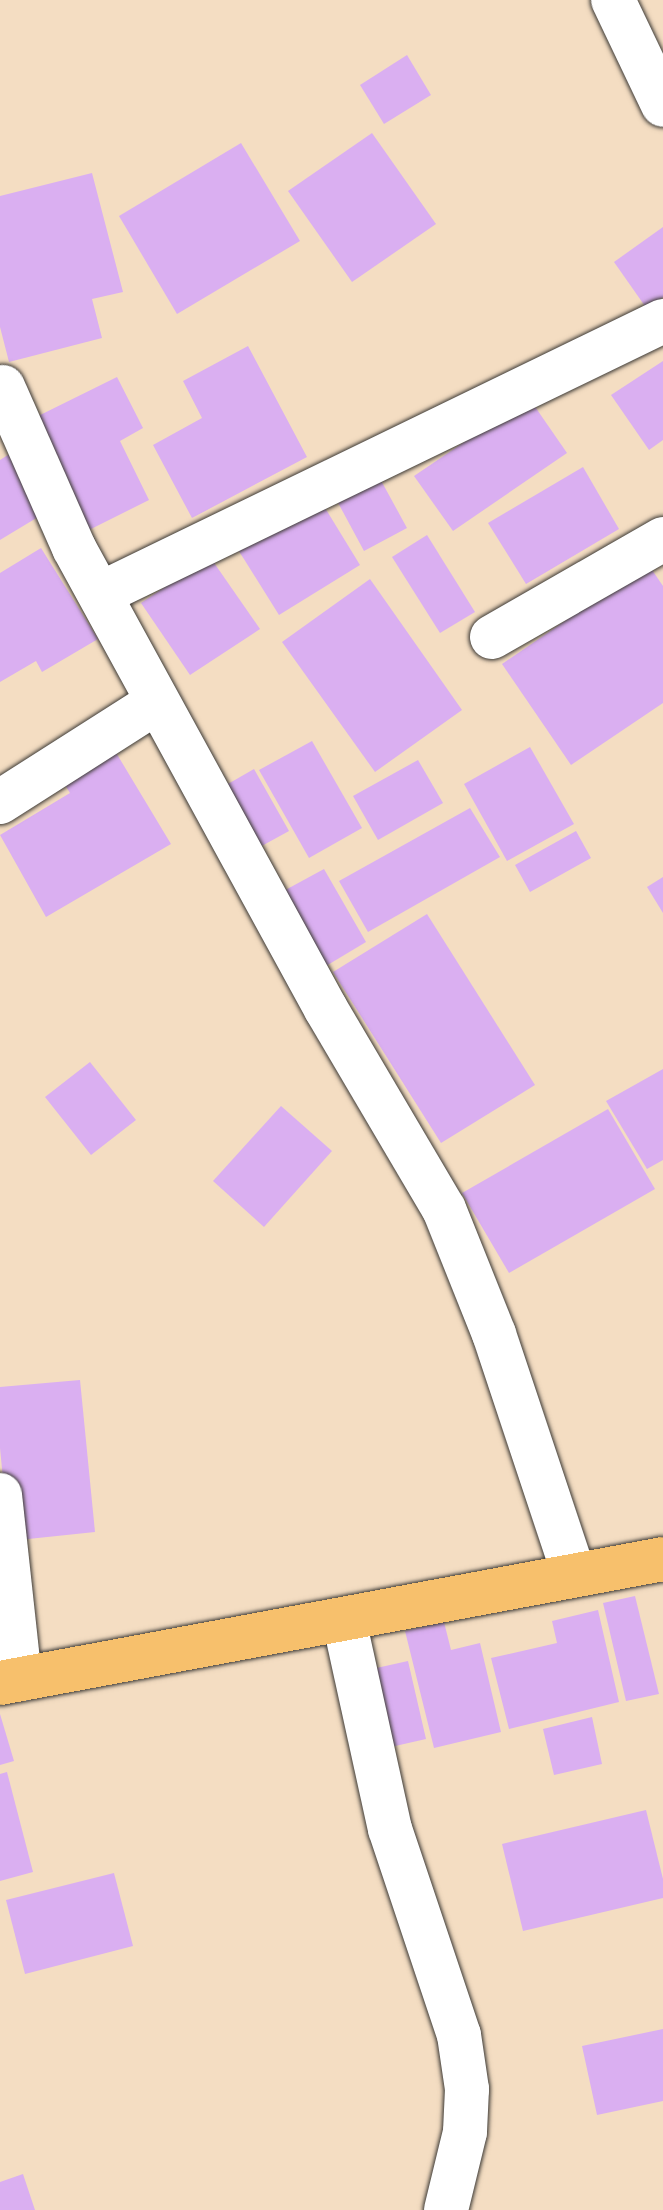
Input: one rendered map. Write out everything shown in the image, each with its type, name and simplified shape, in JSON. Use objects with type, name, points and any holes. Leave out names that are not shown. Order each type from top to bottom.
[{"type":"highway","points":[[10,1681],[663,1559]]},
{"type":"street","points":[[613,0],[663,105]]},
{"type":"street","points":[[100,594],[663,321]]},
{"type":"street","points":[[3,387],[74,548],[326,1009],[444,1209],[494,1334],[574,1575]]},
{"type":"street","points":[[492,637],[663,539]]},
{"type":"street","points":[[0,802],[157,702]]},
{"type":"street","points":[[0,1495],[10,1681]]},
{"type":"street","points":[[344,1620],[390,1829],[459,2035],[467,2089],[465,2132],[446,2210]]},
{"type":"building","points":[[407,55],[431,95],[384,124],[360,85]]},
{"type":"building","points":[[372,133],[436,224],[352,282],[288,191]]},
{"type":"building","points":[[241,143],[300,241],[177,314],[119,216]]},
{"type":"building","points":[[92,173],[123,292],[92,299],[102,338],[9,362],[0,327],[0,196]]},
{"type":"building","points":[[663,227],[663,297],[647,309],[614,262]]},
{"type":"building","points":[[248,346],[307,457],[192,518],[153,445],[202,418],[183,381]]},
{"type":"building","points":[[663,361],[663,440],[649,450],[611,395]]},
{"type":"building","points":[[117,377],[143,428],[120,441],[149,500],[85,532],[28,421]]},
{"type":"building","points":[[529,398],[567,453],[453,531],[414,476]]},
{"type":"building","points":[[11,453],[48,511],[0,540],[0,460]]},
{"type":"building","points":[[583,467],[619,529],[526,584],[488,523]]},
{"type":"building","points":[[378,475],[407,528],[364,551],[336,499]]},
{"type":"building","points":[[319,498],[360,565],[279,615],[237,548]]},
{"type":"building","points":[[427,535],[475,612],[440,633],[392,557]]},
{"type":"building","points":[[41,548],[98,639],[42,672],[36,661],[0,682],[0,573]]},
{"type":"building","points":[[210,557],[260,629],[190,675],[141,603]]},
{"type":"building","points":[[648,564],[663,586],[663,703],[571,765],[502,664]]},
{"type":"building","points":[[370,579],[462,710],[375,772],[282,642]]},
{"type":"building","points":[[312,741],[362,828],[309,858],[259,770]]},
{"type":"building","points":[[112,746],[171,844],[46,917],[0,835],[70,793],[60,777]]},
{"type":"building","points":[[530,747],[574,824],[507,861],[464,784]]},
{"type":"building","points":[[418,760],[443,803],[378,840],[353,796]]},
{"type":"building","points":[[254,769],[289,831],[249,853],[214,792]]},
{"type":"building","points":[[470,808],[500,857],[368,932],[339,881]]},
{"type":"building","points":[[576,831],[591,858],[530,892],[515,865]]},
{"type":"building","points":[[324,869],[366,942],[321,969],[278,894]]},
{"type":"building","points":[[663,877],[663,913],[647,887]]},
{"type":"building","points":[[427,914],[535,1085],[441,1143],[333,972]]},
{"type":"building","points":[[90,1062],[136,1120],[91,1155],[45,1097]]},
{"type":"building","points":[[663,1069],[663,1160],[647,1169],[606,1101]]},
{"type":"building","points":[[281,1106],[332,1151],[264,1227],[213,1181]]},
{"type":"building","points":[[608,1109],[655,1189],[509,1273],[462,1193]]},
{"type":"building","points":[[80,1380],[95,1532],[9,1541],[0,1448],[0,1387]]},
{"type":"building","points":[[635,1596],[659,1694],[626,1701],[603,1603]]},
{"type":"building","points":[[598,1610],[619,1702],[509,1729],[491,1658],[557,1643],[552,1621]]},
{"type":"building","points":[[444,1622],[451,1650],[480,1643],[501,1732],[434,1748],[405,1631]]},
{"type":"building","points":[[408,1661],[426,1739],[382,1749],[363,1671]]},
{"type":"building","points":[[0,1714],[14,1761],[0,1765]]},
{"type":"building","points":[[592,1717],[602,1764],[554,1775],[543,1729]]},
{"type":"building","points":[[7,1772],[33,1872],[0,1881],[0,1774]]},
{"type":"building","points":[[646,1810],[663,1879],[663,1898],[523,1931],[502,1844]]},
{"type":"building","points":[[114,1873],[133,1946],[25,1974],[6,1900]]},
{"type":"building","points":[[663,2029],[663,2101],[597,2115],[582,2046]]},
{"type":"building","points":[[23,2174],[35,2210],[0,2210],[0,2182]]}]
